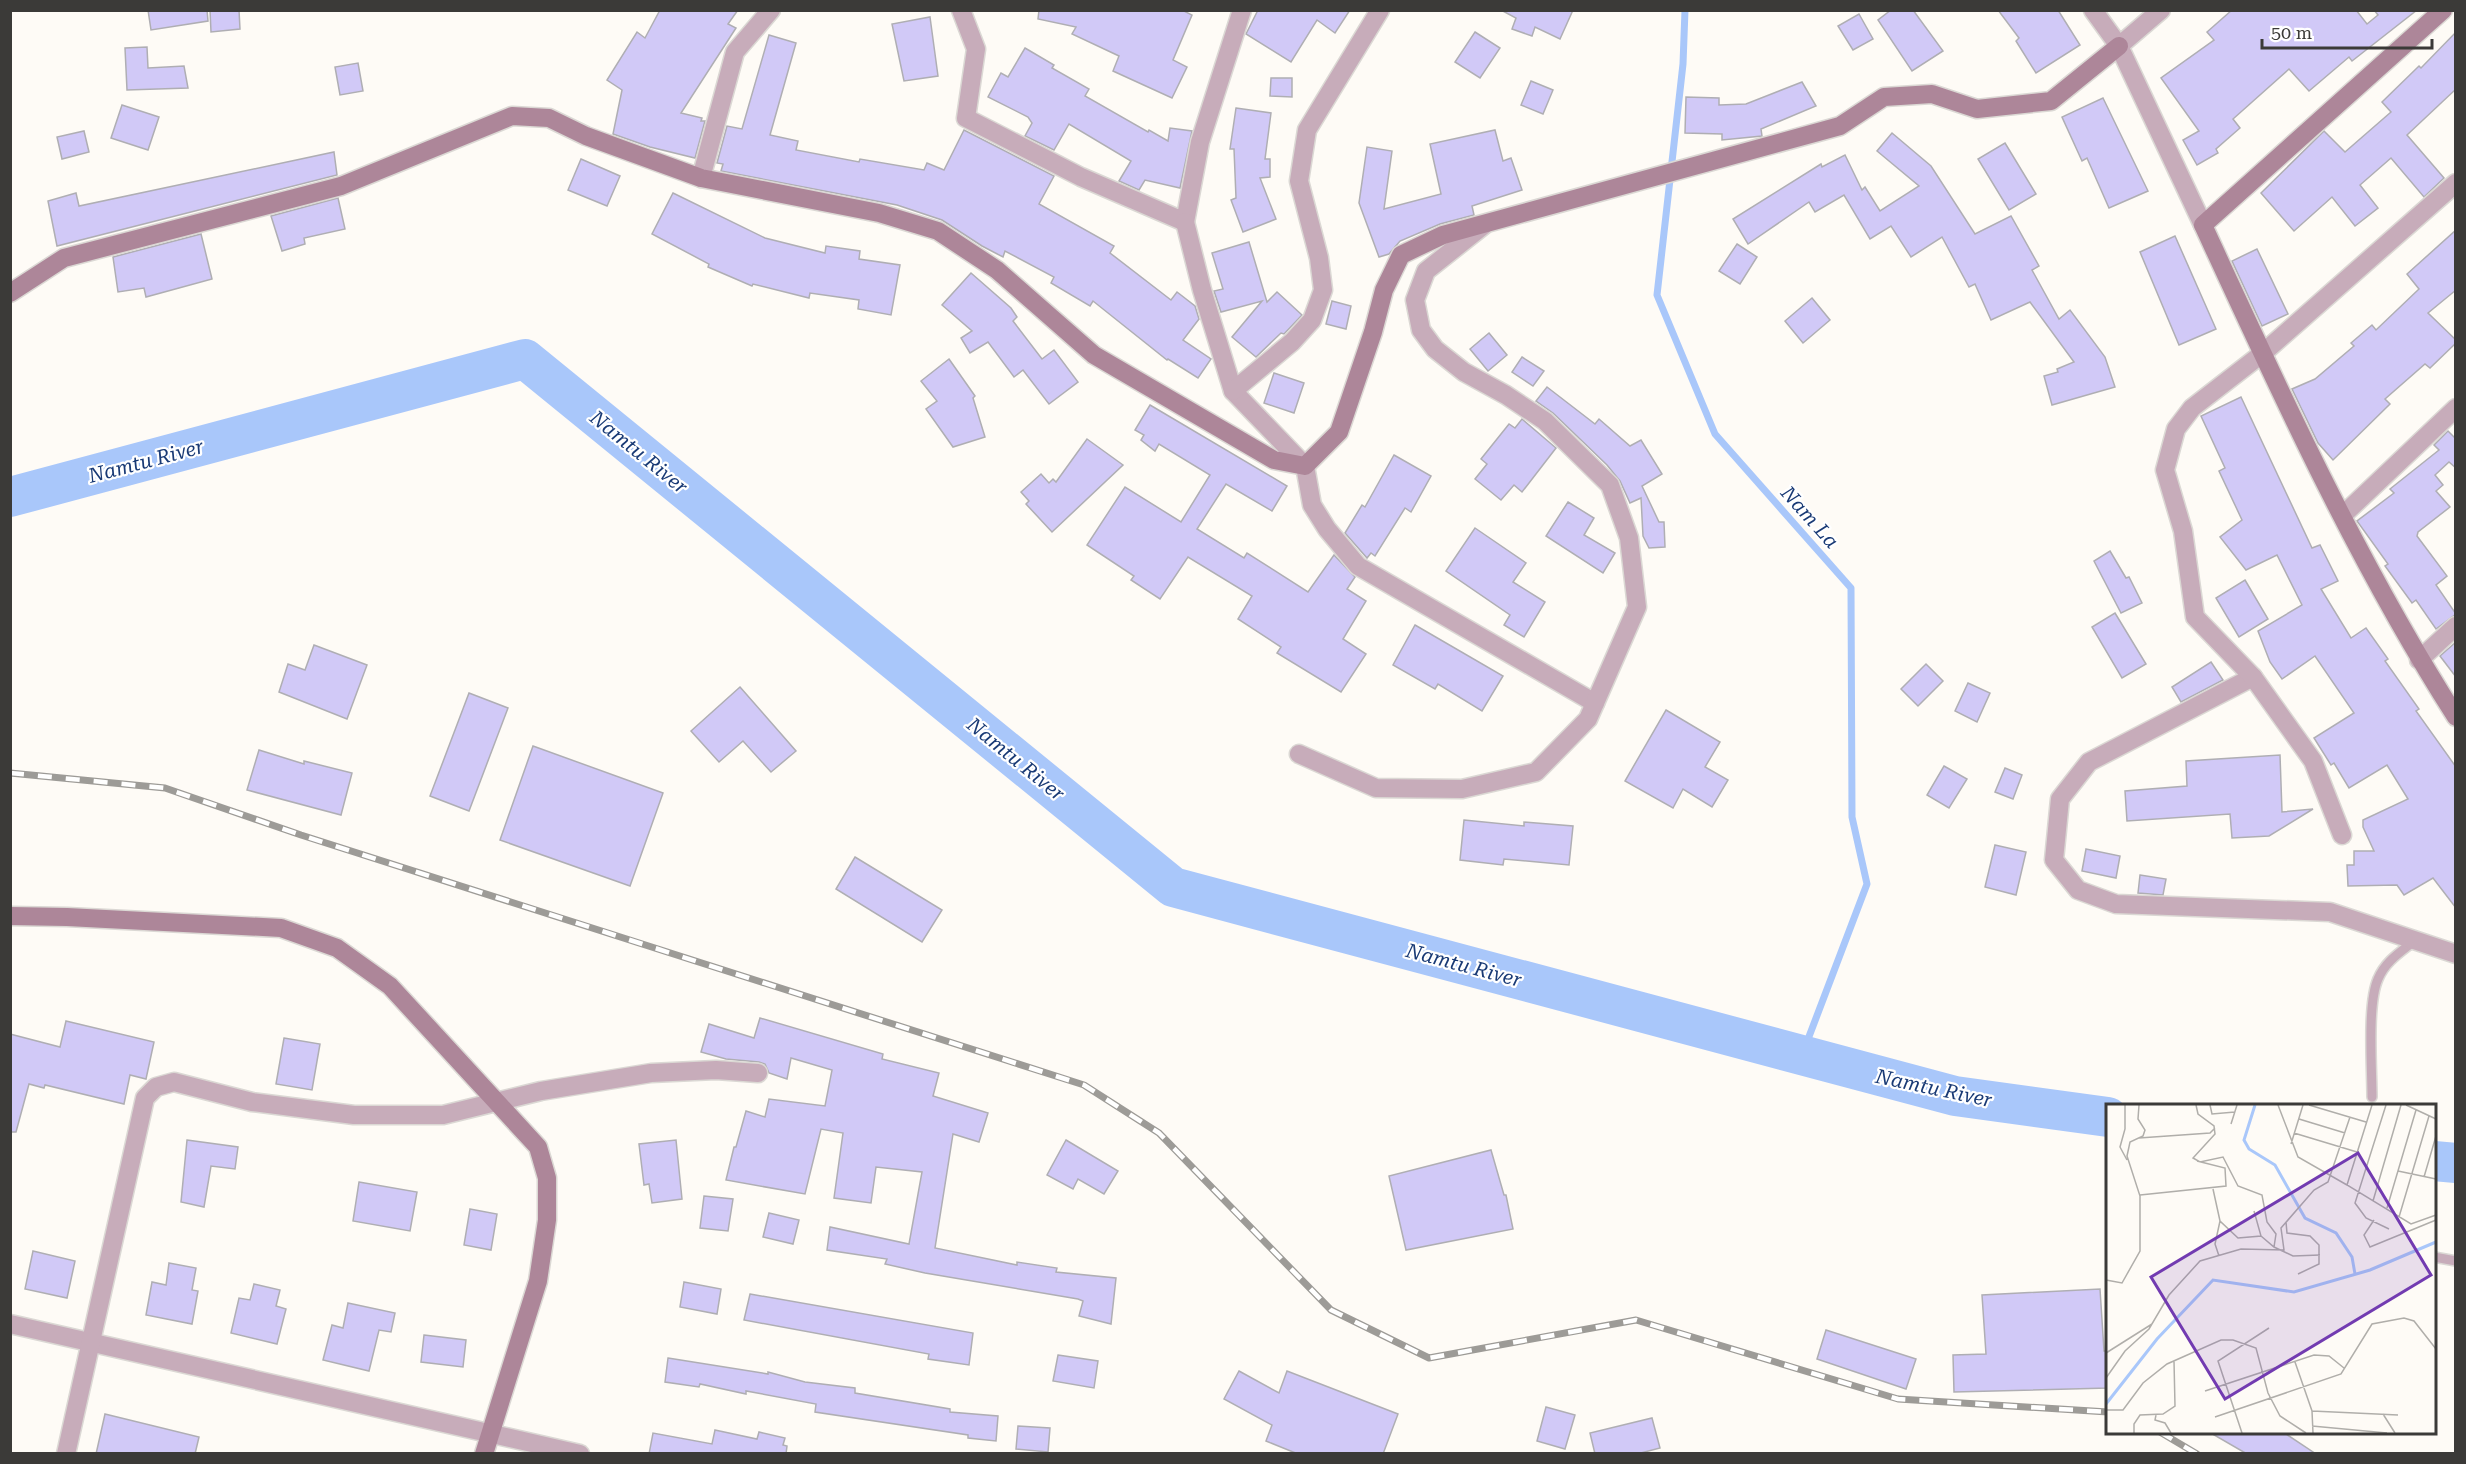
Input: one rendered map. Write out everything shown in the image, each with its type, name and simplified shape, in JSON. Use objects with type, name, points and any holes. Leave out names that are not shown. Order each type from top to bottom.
[{"type":"street","points":[[701,178],[735,52],[771,10]]},
{"type":"street","points":[[961,10],[976,49],[966,118],[1081,177],[1185,222]]},
{"type":"street","points":[[1242,10],[1200,142],[1185,222],[1202,290],[1233,391],[1305,466],[1312,505],[1327,529],[1358,566],[1595,703]]},
{"type":"street","points":[[1233,391],[1292,342],[1312,320],[1323,290],[1319,258],[1299,181],[1307,130],[1380,10]]},
{"type":"street","points":[[2093,10],[2119,46],[2263,353],[2343,515],[2420,660],[2456,717]]},
{"type":"street","points":[[1305,466],[1339,432],[1373,332],[1384,290],[1401,255],[1443,236],[1840,126],[1884,97],[1932,94],[1977,109],[2051,101],[2161,10]]},
{"type":"street","points":[[2204,225],[2443,10]]},
{"type":"street","points":[[10,293],[64,258],[341,186],[512,116],[549,118],[586,136],[701,178],[879,213],[938,231],[997,270],[1094,355],[1274,460],[1305,466]]},
{"type":"street","points":[[2342,835],[2313,761],[2253,677],[2195,617],[2183,531],[2165,470],[2176,429],[2192,408],[2263,353],[2456,183]]},
{"type":"street","points":[[1299,754],[1376,788],[1462,789],[1536,772],[1588,719],[1637,607],[1629,538],[1610,485],[1545,421],[1506,395],[1464,372],[1435,349],[1421,330],[1415,300],[1426,271],[1484,225]]},
{"type":"street","points":[[2343,515],[2456,408]]},
{"type":"street","points":[[2420,660],[2456,626]]},
{"type":"street","points":[[2253,677],[2089,762],[2060,799],[2054,860],[2078,890],[2116,904],[2330,912],[2413,942],[2456,954]]},
{"type":"street","points":[[10,916],[67,916],[281,928],[337,948],[390,986],[538,1147],[547,1178],[547,1220],[538,1281],[484,1454]]},
{"type":"street","points":[[66,1454],[145,1098],[156,1088],[174,1082],[252,1102],[354,1115],[443,1115],[541,1091],[651,1072],[716,1070],[758,1073]]},
{"type":"street","points":[[10,1324],[580,1454]]},
{"type":"lane","points":[[2372,1097],[2374,1001],[2377,980],[2388,961],[2413,942]]},
{"type":"lane","points":[[2436,1257],[2456,1261]]},
{"type":"building","points":[[148,10],[207,10],[208,21],[151,30]]},
{"type":"building","points":[[210,10],[239,10],[240,29],[211,32]]},
{"type":"building","points":[[660,10],[738,10],[728,24],[736,28],[681,113],[702,118],[701,121],[705,121],[695,158],[650,147],[613,134],[622,90],[607,80],[637,32],[645,38]]},
{"type":"building","points":[[1039,10],[1182,10],[1192,15],[1173,60],[1187,67],[1172,98],[1113,71],[1119,56],[1072,34],[1076,27],[1038,19]]},
{"type":"building","points":[[1258,10],[1350,10],[1335,33],[1317,20],[1291,62],[1246,34]]},
{"type":"building","points":[[1501,10],[1573,10],[1560,39],[1535,27],[1532,36],[1512,29],[1516,18]]},
{"type":"building","points":[[1891,10],[1913,10],[1943,51],[1912,71],[1878,20]]},
{"type":"building","points":[[1998,10],[2058,10],[2080,45],[2036,73],[2016,41],[2019,38]]},
{"type":"building","points":[[2232,10],[2356,10],[2367,24],[2378,15],[2374,10],[2417,10],[2352,61],[2349,57],[2309,91],[2289,69],[2233,119],[2240,128],[2216,149],[2218,153],[2197,165],[2183,140],[2199,131],[2161,78],[2214,40],[2207,32]]},
{"type":"building","points":[[1859,14],[1873,39],[1853,50],[1838,26]]},
{"type":"building","points":[[930,17],[938,76],[904,81],[892,24]]},
{"type":"building","points":[[1475,32],[1500,48],[1480,78],[1455,62]]},
{"type":"building","points":[[2456,32],[2456,89],[2407,135],[2444,178],[2424,197],[2391,158],[2360,185],[2378,208],[2355,226],[2332,197],[2294,231],[2261,193],[2324,131],[2345,152],[2391,112],[2382,102],[2419,66],[2421,68]]},
{"type":"building","points":[[769,35],[796,43],[770,135],[798,141],[796,150],[859,162],[860,159],[924,170],[927,163],[944,170],[964,130],[1054,176],[1039,204],[1114,246],[1110,253],[1171,300],[1177,292],[1195,306],[1199,319],[1183,340],[1211,359],[1198,378],[1167,360],[1093,301],[1090,306],[1051,283],[1054,277],[1005,251],[1003,257],[942,220],[897,205],[721,171],[723,164],[717,163],[727,126],[742,129]]},
{"type":"building","points":[[147,47],[148,68],[184,66],[188,88],[127,90],[125,48]]},
{"type":"building","points":[[1025,48],[1054,65],[1052,68],[1089,89],[1085,96],[1148,132],[1149,130],[1168,141],[1170,128],[1192,131],[1180,188],[1145,180],[1139,190],[1119,181],[1131,161],[1069,124],[1054,150],[1025,136],[1032,123],[1028,117],[988,97],[1001,73],[1008,77]]},
{"type":"building","points":[[358,63],[363,91],[340,95],[335,67]]},
{"type":"building","points":[[1271,78],[1292,78],[1292,97],[1270,96]]},
{"type":"building","points":[[1531,81],[1553,90],[1543,114],[1521,105]]},
{"type":"building","points":[[1802,82],[1816,106],[1761,129],[1762,136],[1722,140],[1722,134],[1685,133],[1686,97],[1719,98],[1719,105],[1746,104]]},
{"type":"building","points":[[2103,98],[2148,191],[2109,208],[2087,158],[2082,161],[2062,117]]},
{"type":"building","points":[[122,105],[159,117],[148,150],[111,138]]},
{"type":"building","points":[[1236,108],[1271,113],[1265,159],[1270,159],[1270,177],[1260,178],[1276,219],[1243,232],[1231,200],[1236,198],[1234,149],[1230,149]]},
{"type":"building","points":[[1495,130],[1503,161],[1511,158],[1522,190],[1472,206],[1474,215],[1440,224],[1400,241],[1389,254],[1379,257],[1359,203],[1367,147],[1392,151],[1384,209],[1441,194],[1430,144]]},
{"type":"building","points":[[84,131],[89,152],[62,159],[57,137]]},
{"type":"building","points":[[1892,133],[1931,166],[1975,234],[2011,216],[2039,266],[2032,270],[2059,319],[2070,310],[2105,357],[2115,387],[2052,405],[2044,376],[2058,372],[2057,369],[2074,362],[2030,302],[1991,320],[1975,284],[1969,287],[1942,237],[1911,257],[1891,226],[1870,239],[1844,195],[1815,212],[1809,202],[1748,244],[1733,219],[1821,164],[1822,167],[1845,155],[1862,190],[1865,187],[1880,211],[1919,186],[1877,151]]},
{"type":"building","points":[[2005,143],[2036,194],[2009,210],[1978,159]]},
{"type":"building","points":[[334,152],[337,175],[57,246],[48,201],[76,193],[79,206]]},
{"type":"building","points":[[581,159],[620,176],[607,206],[568,190]]},
{"type":"building","points":[[673,193],[765,238],[825,253],[826,246],[860,251],[859,259],[900,265],[891,315],[858,309],[859,300],[810,293],[809,298],[753,284],[752,286],[708,267],[709,264],[652,234]]},
{"type":"building","points":[[338,198],[345,229],[304,238],[305,244],[282,251],[271,216]]},
{"type":"building","points":[[2456,230],[2456,290],[2428,313],[2456,340],[2456,343],[2430,368],[2425,364],[2385,399],[2390,404],[2333,460],[2318,443],[2292,389],[2315,379],[2354,346],[2351,343],[2372,325],[2376,330],[2419,289],[2407,274]]},
{"type":"building","points":[[201,234],[212,279],[146,297],[144,288],[118,292],[113,257]]},
{"type":"building","points":[[2175,236],[2216,329],[2179,345],[2140,252]]},
{"type":"building","points":[[1249,242],[1267,302],[1277,292],[1302,315],[1284,334],[1281,333],[1256,357],[1232,337],[1262,301],[1221,312],[1214,291],[1223,289],[1212,253]]},
{"type":"building","points":[[1737,244],[1757,257],[1740,284],[1719,271]]},
{"type":"building","points":[[2257,249],[2288,314],[2262,326],[2232,261]]},
{"type":"building","points":[[971,273],[1011,308],[1017,317],[1013,321],[1042,359],[1054,350],[1078,382],[1049,404],[1023,370],[1014,377],[988,342],[970,353],[961,338],[972,331],[942,305]]},
{"type":"building","points":[[1812,298],[1830,320],[1803,343],[1785,321]]},
{"type":"building","points":[[1332,301],[1351,306],[1346,329],[1326,324]]},
{"type":"building","points":[[1489,333],[1507,355],[1488,371],[1470,349]]},
{"type":"building","points":[[1522,357],[1544,371],[1533,386],[1512,372]]},
{"type":"building","points":[[949,359],[975,396],[973,398],[985,437],[953,447],[926,409],[937,401],[921,381]]},
{"type":"building","points":[[1274,373],[1304,383],[1294,413],[1264,403]]},
{"type":"building","points":[[1547,387],[1595,424],[1599,419],[1630,446],[1641,440],[1662,474],[1642,486],[1659,522],[1664,522],[1665,547],[1649,548],[1643,536],[1641,498],[1630,503],[1620,481],[1607,465],[1553,413],[1536,401]]},
{"type":"building","points":[[2241,397],[2312,548],[2320,545],[2338,581],[2321,589],[2351,638],[2366,628],[2388,659],[2385,661],[2419,709],[2416,711],[2456,767],[2456,908],[2433,878],[2404,895],[2397,885],[2348,886],[2347,865],[2354,865],[2354,851],[2374,851],[2363,827],[2363,820],[2408,799],[2387,765],[2349,788],[2334,763],[2331,765],[2314,738],[2354,713],[2315,656],[2282,679],[2270,662],[2258,631],[2302,605],[2277,555],[2246,570],[2220,537],[2242,520],[2219,471],[2225,468],[2201,416]]},
{"type":"building","points":[[1150,405],[1287,486],[1272,511],[1226,484],[1197,529],[1244,558],[1247,553],[1308,592],[1334,555],[1355,577],[1347,589],[1366,601],[1343,639],[1366,654],[1341,692],[1277,653],[1281,647],[1238,619],[1252,596],[1188,557],[1160,599],[1131,580],[1134,576],[1087,545],[1125,487],[1181,522],[1210,475],[1159,444],[1155,451],[1141,440],[1144,435],[1135,430]]},
{"type":"building","points":[[1522,419],[1556,448],[1522,492],[1514,485],[1501,500],[1475,479],[1487,464],[1481,459],[1509,424],[1515,428]]},
{"type":"building","points":[[2448,431],[2456,439],[2456,468],[2449,462],[2435,475],[2443,485],[2436,491],[2450,507],[2418,532],[2417,536],[2447,576],[2436,585],[2456,614],[2436,629],[2416,600],[2412,603],[2385,566],[2388,564],[2357,521],[2394,493],[2390,489],[2439,450],[2434,445]]},
{"type":"building","points":[[1087,439],[1123,465],[1052,532],[1026,504],[1029,501],[1021,492],[1041,474],[1049,483],[1053,479],[1056,482]]},
{"type":"building","points":[[1394,455],[1431,476],[1411,512],[1405,508],[1375,556],[1371,553],[1367,558],[1345,533],[1362,505],[1365,507]]},
{"type":"building","points":[[1568,502],[1594,518],[1584,535],[1615,553],[1603,573],[1546,536]]},
{"type":"building","points":[[1475,528],[1526,563],[1513,582],[1545,602],[1524,637],[1504,625],[1510,615],[1446,571]]},
{"type":"building","points":[[2110,551],[2126,578],[2129,577],[2142,603],[2121,613],[2094,561]]},
{"type":"building","points":[[2245,580],[2268,619],[2239,637],[2216,598]]},
{"type":"building","points":[[2115,613],[2146,664],[2122,678],[2092,627]]},
{"type":"building","points":[[1415,625],[1503,676],[1482,711],[1438,684],[1435,689],[1393,665]]},
{"type":"building","points":[[2456,642],[2456,677],[2440,656]]},
{"type":"building","points":[[314,645],[367,665],[347,719],[279,692],[288,664],[305,670]]},
{"type":"building","points":[[2211,662],[2223,680],[2181,702],[2172,687]]},
{"type":"building","points":[[1926,664],[1943,681],[1918,706],[1901,689]]},
{"type":"building","points":[[1968,683],[1990,693],[1977,722],[1955,711]]},
{"type":"building","points":[[740,687],[796,751],[771,772],[743,741],[719,762],[691,731]]},
{"type":"building","points":[[469,693],[508,708],[469,811],[430,796]]},
{"type":"building","points":[[1666,710],[1720,742],[1705,767],[1728,780],[1712,807],[1683,789],[1673,808],[1625,781]]},
{"type":"building","points":[[533,746],[663,793],[630,886],[500,840]]},
{"type":"building","points":[[259,750],[304,764],[304,761],[352,773],[341,815],[247,790]]},
{"type":"building","points":[[2280,755],[2282,812],[2313,809],[2269,836],[2232,838],[2230,814],[2127,821],[2125,791],[2187,786],[2186,761]]},
{"type":"building","points":[[1944,766],[1967,779],[1949,808],[1927,795]]},
{"type":"building","points":[[2005,768],[2022,775],[2013,799],[1995,792]]},
{"type":"building","points":[[1464,820],[1524,826],[1524,822],[1573,826],[1569,865],[1504,859],[1503,865],[1460,860]]},
{"type":"building","points":[[1995,845],[2026,852],[2016,895],[1985,887]]},
{"type":"building","points":[[2086,849],[2120,856],[2116,878],[2082,871]]},
{"type":"building","points":[[855,857],[942,910],[922,942],[836,889]]},
{"type":"building","points":[[2140,875],[2166,879],[2163,895],[2138,893]]},
{"type":"building","points":[[760,1018],[883,1054],[882,1059],[939,1073],[933,1096],[988,1113],[979,1142],[953,1134],[935,1248],[1017,1265],[1017,1262],[1057,1268],[1056,1272],[1116,1278],[1111,1324],[1079,1316],[1083,1301],[1078,1299],[925,1273],[885,1264],[887,1259],[827,1250],[830,1227],[909,1244],[922,1172],[876,1167],[871,1203],[834,1198],[843,1133],[821,1129],[805,1194],[726,1180],[746,1111],[765,1117],[769,1099],[825,1106],[832,1070],[791,1058],[787,1079],[769,1073],[765,1064],[759,1062],[726,1059],[701,1052],[709,1024],[754,1038]]},
{"type":"building","points":[[66,1021],[154,1042],[146,1079],[130,1075],[124,1104],[45,1085],[44,1088],[29,1084],[16,1132],[10,1132],[10,1034],[60,1047]]},
{"type":"building","points":[[284,1038],[320,1044],[312,1090],[276,1084]]},
{"type":"building","points":[[187,1140],[238,1147],[235,1169],[211,1166],[204,1207],[181,1202]]},
{"type":"building","points":[[676,1140],[682,1199],[652,1203],[649,1184],[644,1185],[639,1144]]},
{"type":"building","points":[[1066,1140],[1118,1171],[1104,1194],[1078,1179],[1073,1189],[1047,1175]]},
{"type":"building","points":[[1491,1150],[1504,1195],[1506,1195],[1513,1229],[1406,1250],[1389,1176]]},
{"type":"building","points":[[359,1182],[417,1192],[410,1231],[353,1221]]},
{"type":"building","points":[[704,1196],[733,1199],[728,1231],[700,1228]]},
{"type":"building","points":[[470,1209],[497,1214],[491,1250],[464,1245]]},
{"type":"building","points":[[769,1213],[799,1220],[793,1244],[763,1237]]},
{"type":"building","points":[[33,1251],[75,1261],[67,1298],[25,1289]]},
{"type":"building","points":[[169,1263],[196,1268],[192,1290],[198,1291],[192,1324],[146,1315],[152,1282],[166,1285]]},
{"type":"building","points":[[684,1282],[721,1289],[717,1314],[680,1307]]},
{"type":"building","points":[[254,1284],[280,1290],[276,1306],[286,1309],[277,1344],[231,1333],[239,1298],[250,1300]]},
{"type":"building","points":[[2100,1289],[2104,1351],[2106,1351],[2106,1388],[1954,1392],[1953,1355],[1986,1354],[1982,1295]]},
{"type":"building","points":[[750,1294],[973,1333],[969,1365],[928,1359],[929,1354],[744,1320]]},
{"type":"building","points":[[348,1303],[395,1313],[391,1332],[379,1330],[369,1371],[323,1360],[332,1325],[343,1328]]},
{"type":"building","points":[[1826,1330],[1916,1359],[1906,1389],[1817,1359]]},
{"type":"building","points":[[424,1335],[466,1340],[463,1367],[421,1362]]},
{"type":"building","points":[[1058,1355],[1098,1361],[1094,1388],[1053,1381]]},
{"type":"building","points":[[668,1358],[768,1374],[768,1372],[805,1382],[855,1388],[855,1393],[950,1409],[950,1412],[998,1416],[996,1441],[815,1412],[816,1404],[746,1391],[746,1394],[700,1384],[699,1387],[665,1382]]},
{"type":"building","points":[[1239,1371],[1279,1393],[1287,1371],[1398,1414],[1383,1454],[1298,1454],[1266,1441],[1272,1425],[1224,1399]]},
{"type":"building","points":[[1546,1407],[1575,1415],[1565,1449],[1537,1441]]},
{"type":"building","points":[[105,1414],[199,1437],[195,1454],[96,1454]]},
{"type":"building","points":[[1652,1418],[1660,1448],[1637,1454],[1595,1454],[1590,1433]]},
{"type":"building","points":[[1018,1426],[1050,1428],[1048,1452],[1016,1449]]},
{"type":"building","points":[[715,1430],[757,1439],[759,1432],[785,1438],[783,1445],[787,1446],[786,1454],[649,1454],[653,1433],[712,1444]]},
{"type":"building","points":[[2212,1434],[2286,1434],[2316,1454],[2247,1454]]},
{"type":"waterway","name":"Nam La","points":[[1685,10],[1683,64],[1657,295],[1715,434],[1851,588],[1852,817],[1867,884],[1802,1055]]},
{"type":"waterway","name":"Namtu River","points":[[10,497],[525,359],[1173,887],[1955,1096],[2106,1117]]},
{"type":"waterway","name":"Namtu River","points":[[2436,1161],[2456,1163]]},
{"type":"railway","points":[[10,773],[165,788],[301,835],[1084,1085],[1159,1133],[1331,1310],[1429,1358],[1636,1320],[1898,1399],[2106,1412]]},
{"type":"railway","points":[[2163,1434],[2197,1454]]}]
